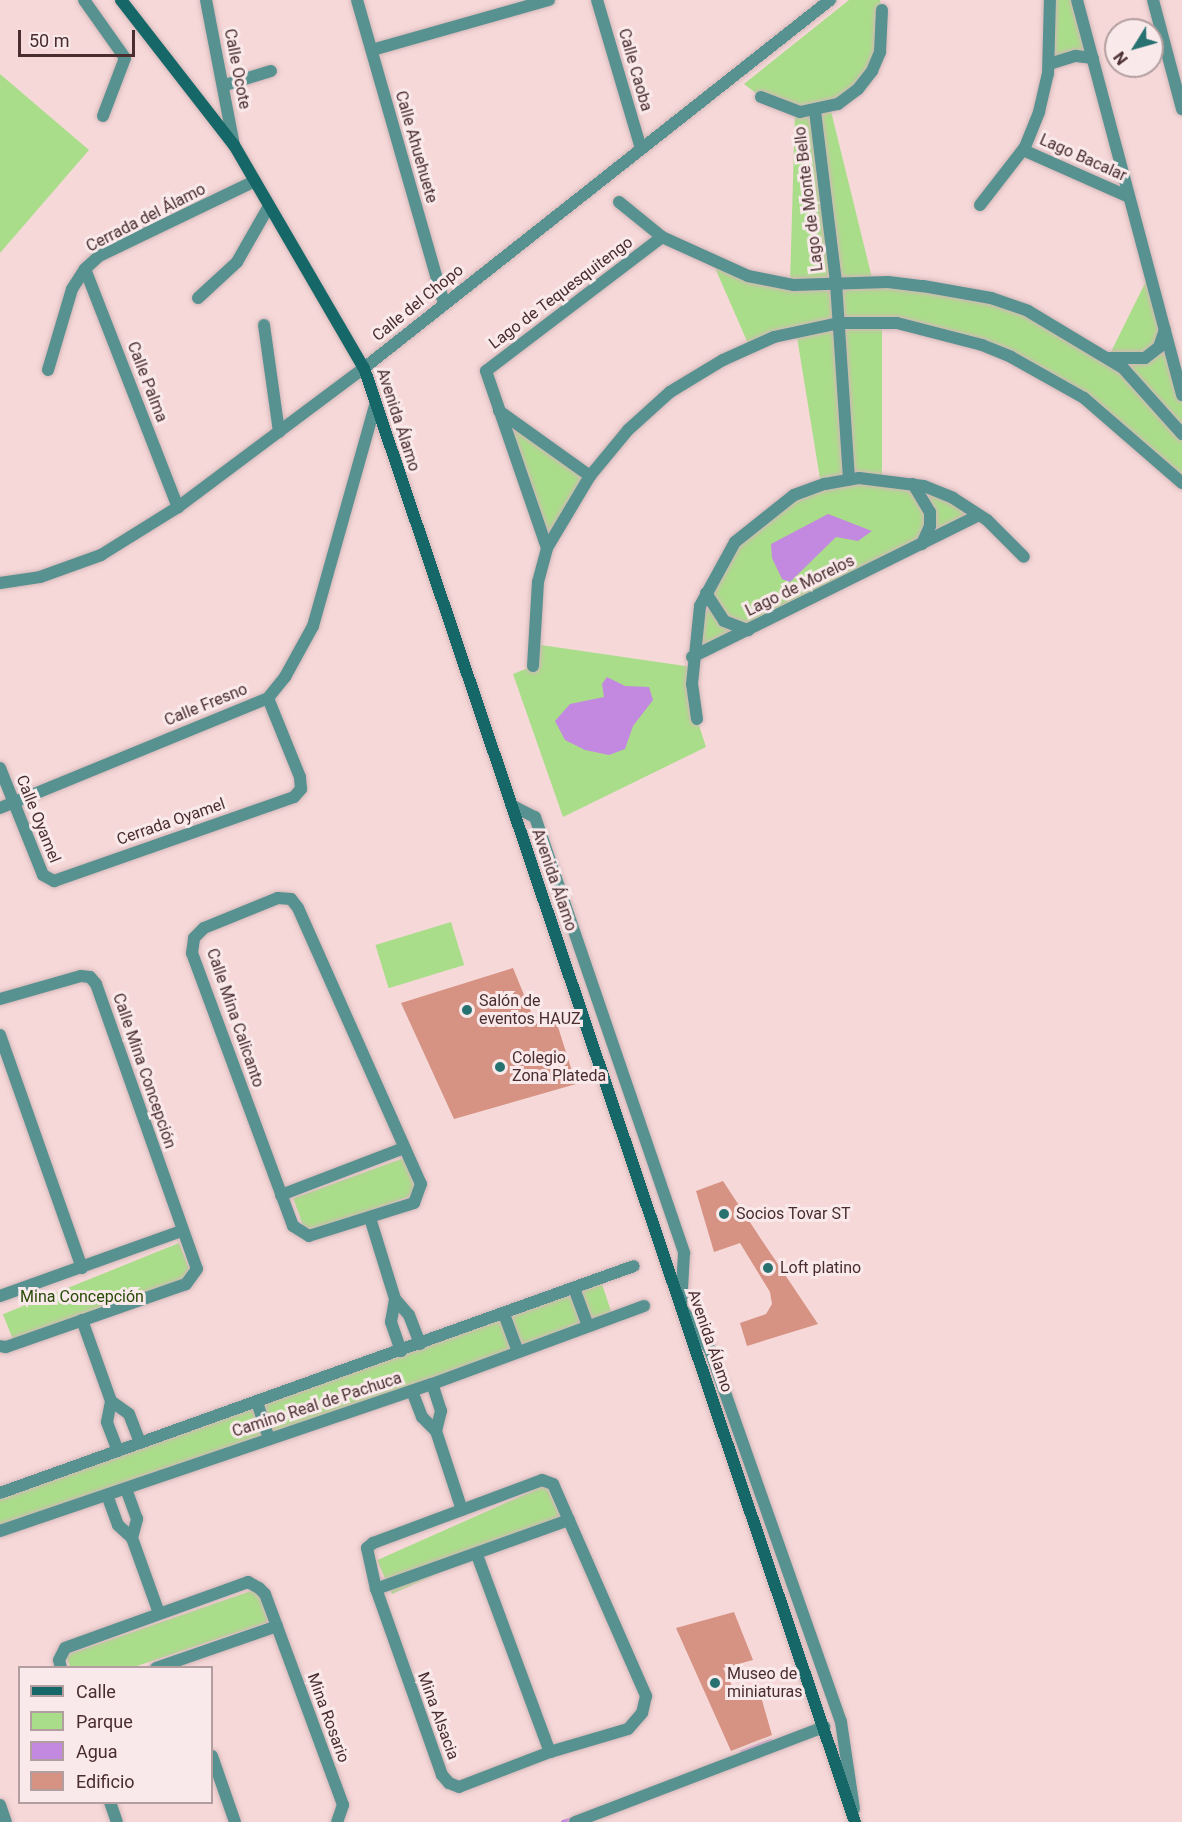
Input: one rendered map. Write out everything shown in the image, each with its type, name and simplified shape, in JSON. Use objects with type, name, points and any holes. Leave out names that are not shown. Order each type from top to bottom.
[{"type":"street","points":[[84,0],[125,58],[103,116]]},
{"type":"street","name":"Avenida Álamo","points":[[121,0],[234,145],[269,206],[314,276],[364,368],[855,1822]]},
{"type":"street","name":"Calle Ocote","points":[[206,0],[225,85],[234,145]]},
{"type":"street","name":"Calle Ahuehuete","points":[[357,0],[444,304]]},
{"type":"street","points":[[372,50],[549,0]]},
{"type":"street","name":"Calle Caoba","points":[[597,0],[641,149]]},
{"type":"street","name":"Calle del Chopo","points":[[0,583],[40,577],[101,555],[178,507],[364,368],[830,0]]},
{"type":"street","name":"Lago Bacalar","points":[[980,205],[1023,150],[1039,112],[1049,64],[1050,0]]},
{"type":"street","name":"Lago Bacalar","points":[[1077,0],[1182,395]]},
{"type":"street","points":[[1153,0],[1182,109]]},
{"type":"street","name":"Lago de Monte Bello","points":[[761,97],[781,107],[815,111],[838,104],[858,89],[872,71],[880,52],[882,9]]},
{"type":"street","points":[[1049,64],[1076,56],[1093,58]]},
{"type":"street","points":[[225,85],[271,71]]},
{"type":"street","name":"Lago de Monte Bello","points":[[815,111],[839,324]]},
{"type":"street","name":"Lago Bacalar","points":[[1023,150],[1129,197]]},
{"type":"street","name":"Cerrada del Álamo","points":[[48,370],[72,289],[85,269],[99,256],[255,182]]},
{"type":"street","name":"Lago de Tequesquitengo","points":[[619,202],[635,219],[662,237],[748,276],[794,285],[836,283],[923,285],[991,298],[1059,327],[1108,358],[1159,404],[1182,434]]},
{"type":"street","points":[[198,298],[237,262],[269,206]]},
{"type":"street","name":"Lago de Tequesquitengo","points":[[546,548],[486,371],[662,237]]},
{"type":"street","name":"Calle Palma","points":[[85,269],[178,507]]},
{"type":"street","points":[[533,666],[538,582],[546,548],[590,476],[628,430],[670,392],[723,360],[774,337],[839,324],[897,323],[982,345],[1011,357],[1084,398],[1182,483]]},
{"type":"street","points":[[839,324],[849,480]]},
{"type":"street","points":[[264,325],[279,432]]},
{"type":"street","points":[[1108,358],[1145,358],[1158,347],[1165,330]]},
{"type":"street","name":"Calle Fresno","points":[[0,808],[268,698],[285,677],[312,626],[375,406]]},
{"type":"street","points":[[499,411],[590,476]]},
{"type":"street","points":[[697,719],[692,657],[700,606],[735,542],[794,495],[849,480],[913,484],[953,498],[979,515],[1024,557]]},
{"type":"street","points":[[913,484],[930,512],[930,526],[922,544]]},
{"type":"street","name":"Lago de Morelos","points":[[692,657],[979,515]]},
{"type":"street","points":[[706,593],[724,621],[748,630]]},
{"type":"street","name":"Cerrada Oyamel","points":[[48,881],[294,797],[301,789],[268,698]]},
{"type":"street","name":"Calle Oyamel","points":[[0,768],[48,881]]},
{"type":"street","points":[[511,805],[535,817],[680,1241],[684,1253],[681,1307],[710,1350],[841,1722],[855,1822]]},
{"type":"street","name":"Calle Mina Calicanto","points":[[278,898],[291,899],[298,908],[404,1148],[422,1184],[414,1203],[309,1236],[293,1226],[192,952],[194,938],[204,928],[278,898]]},
{"type":"street","name":"Calle Mina Concepción","points":[[0,999],[81,976],[90,977],[96,984],[197,1269],[186,1284],[0,1346]]},
{"type":"street","points":[[0,1035],[82,1268]]},
{"type":"street","points":[[281,1195],[404,1148]]},
{"type":"street","points":[[370,1218],[395,1299],[409,1315],[420,1344]]},
{"type":"street","points":[[0,1296],[182,1231]]},
{"type":"street","name":"Camino Real de Pachuca","points":[[0,1493],[634,1266]]},
{"type":"street","points":[[574,1288],[588,1326]]},
{"type":"street","points":[[395,1299],[391,1322],[401,1351]]},
{"type":"street","name":"Camino Real de Pachuca","points":[[0,1531],[126,1489],[269,1437],[432,1384],[644,1306]]},
{"type":"street","points":[[504,1314],[518,1352]]},
{"type":"street","points":[[82,1320],[111,1401],[107,1422],[118,1451]]},
{"type":"street","points":[[432,1384],[441,1411],[436,1431]]},
{"type":"street","points":[[412,1390],[422,1418],[436,1431],[462,1510]]},
{"type":"street","points":[[111,1401],[129,1414],[140,1443]]},
{"type":"street","points":[[257,1402],[269,1437]]},
{"type":"street","name":"Mina Alsacia","points":[[542,1480],[553,1484],[569,1520],[646,1696],[642,1713],[628,1729],[550,1752],[459,1787],[448,1784],[442,1775],[376,1589],[366,1554],[373,1543],[542,1480]]},
{"type":"street","points":[[126,1489],[137,1519],[132,1538]]},
{"type":"street","points":[[107,1495],[118,1525],[132,1538],[159,1613]]},
{"type":"street","points":[[376,1589],[477,1555],[569,1520]]},
{"type":"street","points":[[477,1555],[550,1752]]},
{"type":"street","name":"Mina Rosario","points":[[61,1666],[59,1660],[65,1648],[248,1582],[265,1594],[343,1805],[337,1822]]},
{"type":"street","points":[[179,1664],[276,1626]]},
{"type":"street","points":[[575,1822],[824,1727]]},
{"type":"street","points":[[213,1759],[235,1822]]},
{"type":"street","points":[[110,1804],[117,1822]]},
{"type":"street","points":[[0,1805],[6,1822]]},
{"type":"green space","points":[[849,0],[880,0],[882,10],[872,71],[830,107],[873,282],[991,298],[1108,358],[1150,273],[1182,395],[1182,483],[1137,440],[1011,357],[882,324],[882,481],[924,486],[979,515],[692,657],[721,563],[757,523],[821,485],[796,331],[750,348],[712,261],[790,284],[795,111],[761,97],[744,84]]},
{"type":"green space","points":[[1050,0],[1077,0],[1093,58],[1049,64]]},
{"type":"green space","points":[[0,74],[89,150],[0,253]]},
{"type":"green space","points":[[499,411],[590,476],[547,548]]},
{"type":"green space","points":[[534,644],[692,667],[697,719],[706,747],[563,817],[513,674],[533,666]]},
{"type":"green space","points":[[451,922],[464,965],[389,988],[375,945]]},
{"type":"green space","points":[[404,1158],[417,1194],[306,1234],[293,1198]]},
{"type":"green space","name":"Mina Concepción","points":[[179,1243],[192,1275],[16,1347],[3,1314]]},
{"type":"green space","points":[[600,1278],[613,1317],[0,1531],[0,1493]]},
{"type":"green space","points":[[546,1485],[561,1519],[392,1594],[377,1560]]},
{"type":"green space","points":[[257,1589],[268,1622],[137,1666],[70,1666],[66,1655]]},
{"type":"water","points":[[828,514],[872,531],[858,541],[836,537],[790,582],[782,579],[772,558],[771,544]]},
{"type":"water","points":[[607,677],[625,686],[649,687],[653,700],[633,726],[625,749],[609,755],[585,750],[565,740],[555,721],[570,704],[604,697],[602,684]]},
{"type":"building","name":"Colegio Zona Plateda","points":[[513,968],[533,1017],[553,1011],[576,1084],[454,1119],[401,1003]]},
{"type":"building","points":[[723,1181],[818,1324],[747,1346],[740,1323],[766,1314],[772,1304],[770,1292],[740,1243],[714,1252],[696,1191]]},
{"type":"building","name":"Museo de miniaturas","points":[[734,1612],[753,1660],[723,1668],[738,1698],[761,1697],[772,1735],[731,1751],[676,1628]]},
{"type":"waterway","points":[[742,1752],[770,1741]]},
{"type":"waterway","points":[[563,1822],[575,1818]]},
{"type":"place","name":"Salón de eventos HAUZ","points":[[467,1010]]},
{"type":"place","name":"Colegio Zona Plateda","points":[[500,1067]]},
{"type":"place","name":"Socios Tovar ST","points":[[724,1214]]},
{"type":"place","name":"Loft platino","points":[[768,1268]]},
{"type":"place","name":"Museo de miniaturas","points":[[715,1683]]}]
